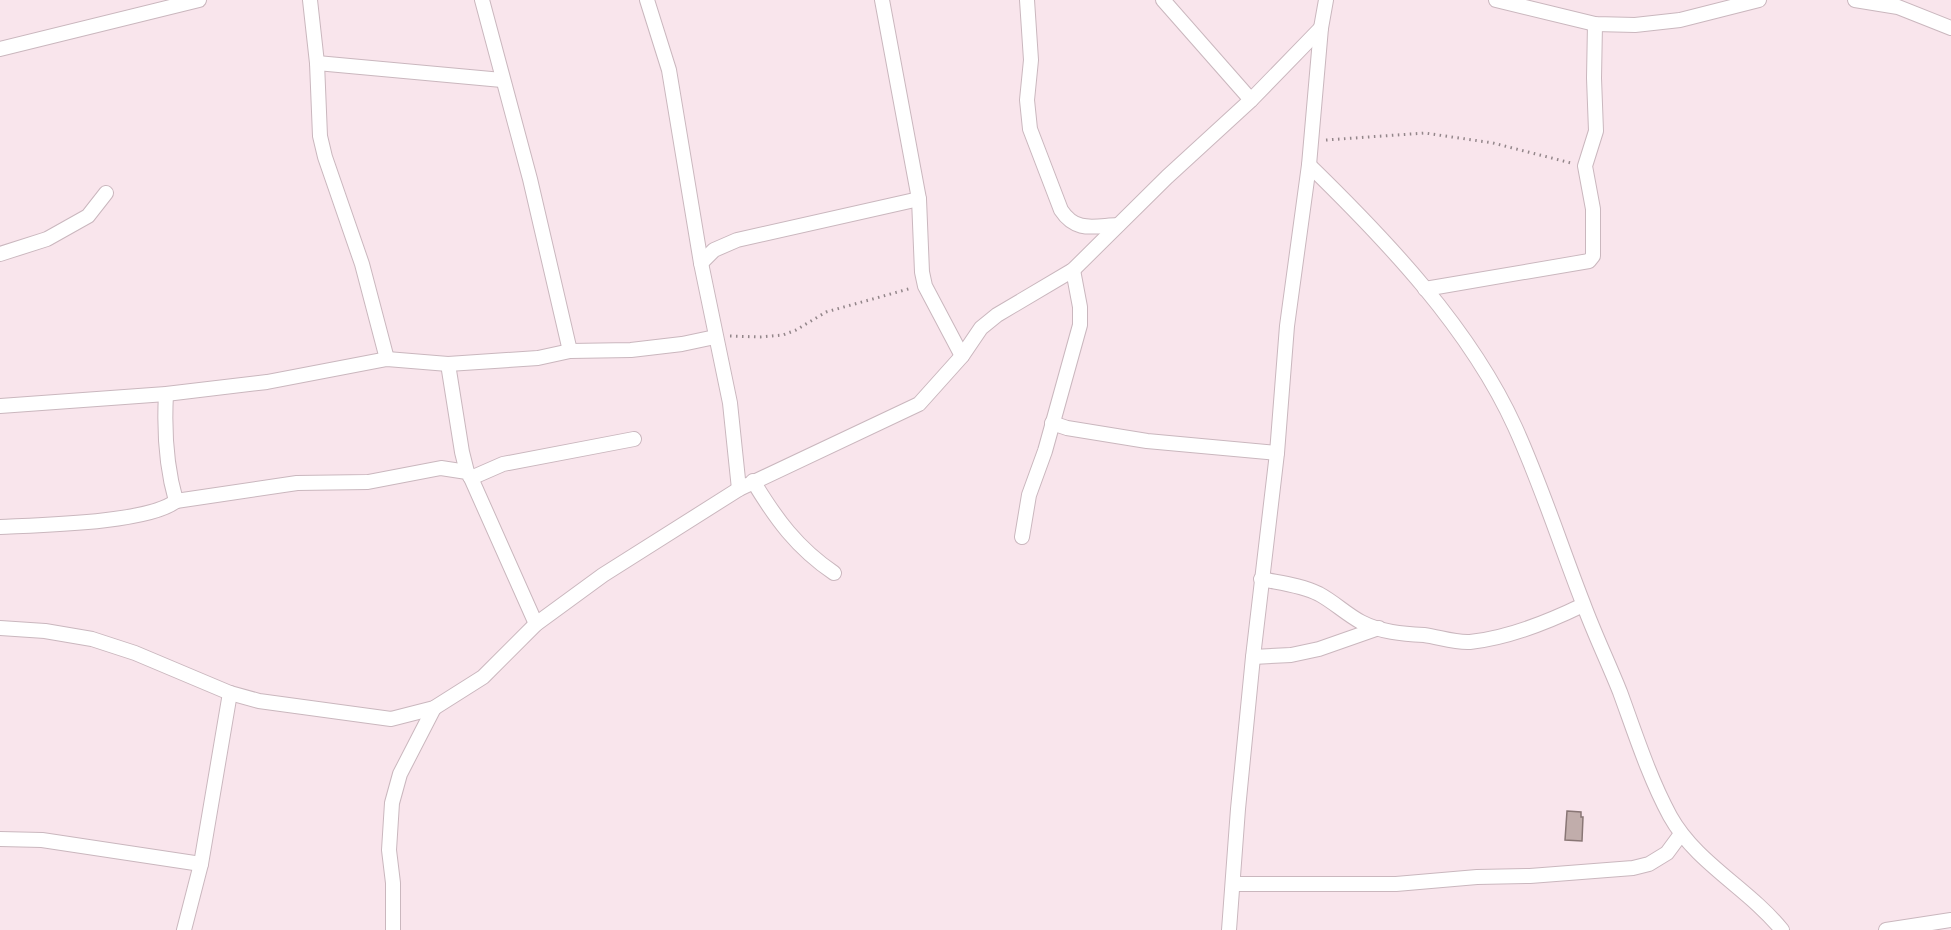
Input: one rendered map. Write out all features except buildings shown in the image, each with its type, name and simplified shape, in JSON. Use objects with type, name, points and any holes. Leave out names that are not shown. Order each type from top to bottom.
[{"type":"street","points":[[0,49],[199,0]]},
{"type":"street","points":[[310,0],[317,63],[320,136],[362,264],[387,359]]},
{"type":"street","points":[[482,0],[530,179],[570,351]]},
{"type":"street","points":[[647,0],[669,70],[701,263],[729,403],[739,489]]},
{"type":"street","points":[[1028,0],[1031,60],[1027,100],[1030,129],[1060,210],[1068,221],[1081,227],[1118,225]]},
{"type":"street","points":[[1163,0],[1251,100]]},
{"type":"street","points":[[1229,930],[1238,809],[1261,579],[1277,453],[1287,326],[1309,165],[1321,28],[1326,0]]},
{"type":"street","points":[[1498,0],[1595,24],[1635,25],[1680,20],[1759,0]]},
{"type":"street","points":[[1855,0],[1898,7],[1951,28]]},
{"type":"street","points":[[887,2],[919,199],[922,272],[925,286],[962,356]]},
{"type":"street","points":[[1425,289],[1589,261],[1593,256],[1593,209],[1585,166],[1596,131],[1595,24]]},
{"type":"street","points":[[0,628],[45,631],[92,639],[135,653],[230,693],[259,701],[391,719],[434,708],[483,677],[536,624],[603,575],[739,489],[919,404],[962,356],[981,328],[997,315],[1073,270],[1167,177],[1251,100],[1321,28]]},
{"type":"street","points":[[317,63],[502,80]]},
{"type":"street","points":[[1309,165],[1369,223],[1425,289],[1467,344],[1495,387],[1515,426],[1583,605],[1615,679],[1653,781],[1669,815],[1681,834],[1712,866],[1764,910],[1782,930]]},
{"type":"street","points":[[0,254],[47,239],[88,216],[106,193]]},
{"type":"street","points":[[701,263],[714,250],[737,240],[919,199]]},
{"type":"street","points":[[1022,537],[1029,495],[1045,451],[1080,325],[1080,307],[1073,270]]},
{"type":"street","points":[[0,406],[166,394],[267,382],[387,359],[448,364],[538,358],[570,351],[631,350],[682,344],[714,335]]},
{"type":"street","points":[[448,364],[462,453],[469,475],[536,624]]},
{"type":"street","points":[[166,394],[168,473],[176,501]]},
{"type":"street","points":[[1052,423],[1067,428],[1147,441],[1277,453]]},
{"type":"street","points":[[0,527],[67,523],[151,513],[168,507],[176,501],[297,483],[368,482],[441,468],[469,475],[503,464],[634,439]]},
{"type":"street","points":[[753,481],[772,513],[795,542],[812,559],[834,573]]},
{"type":"street","points":[[1261,579],[1316,593],[1340,606],[1362,622],[1395,633],[1467,642],[1554,619],[1583,605]]},
{"type":"street","points":[[1253,657],[1290,655],[1319,649],[1379,628]]},
{"type":"street","points":[[184,930],[201,864],[230,693]]},
{"type":"street","points":[[393,930],[393,883],[389,850],[392,803],[400,774],[434,708]]},
{"type":"street","points":[[1233,884],[1396,884],[1633,868],[1649,864],[1667,853],[1681,834]]},
{"type":"street","points":[[0,839],[42,840],[201,864]]},
{"type":"street","points":[[1886,930],[1951,920]]},
{"type":"path","points":[[1311,141],[1425,134],[1493,143],[1585,166]]},
{"type":"path","points":[[714,335],[742,337],[783,335],[826,312],[925,286]]}]
